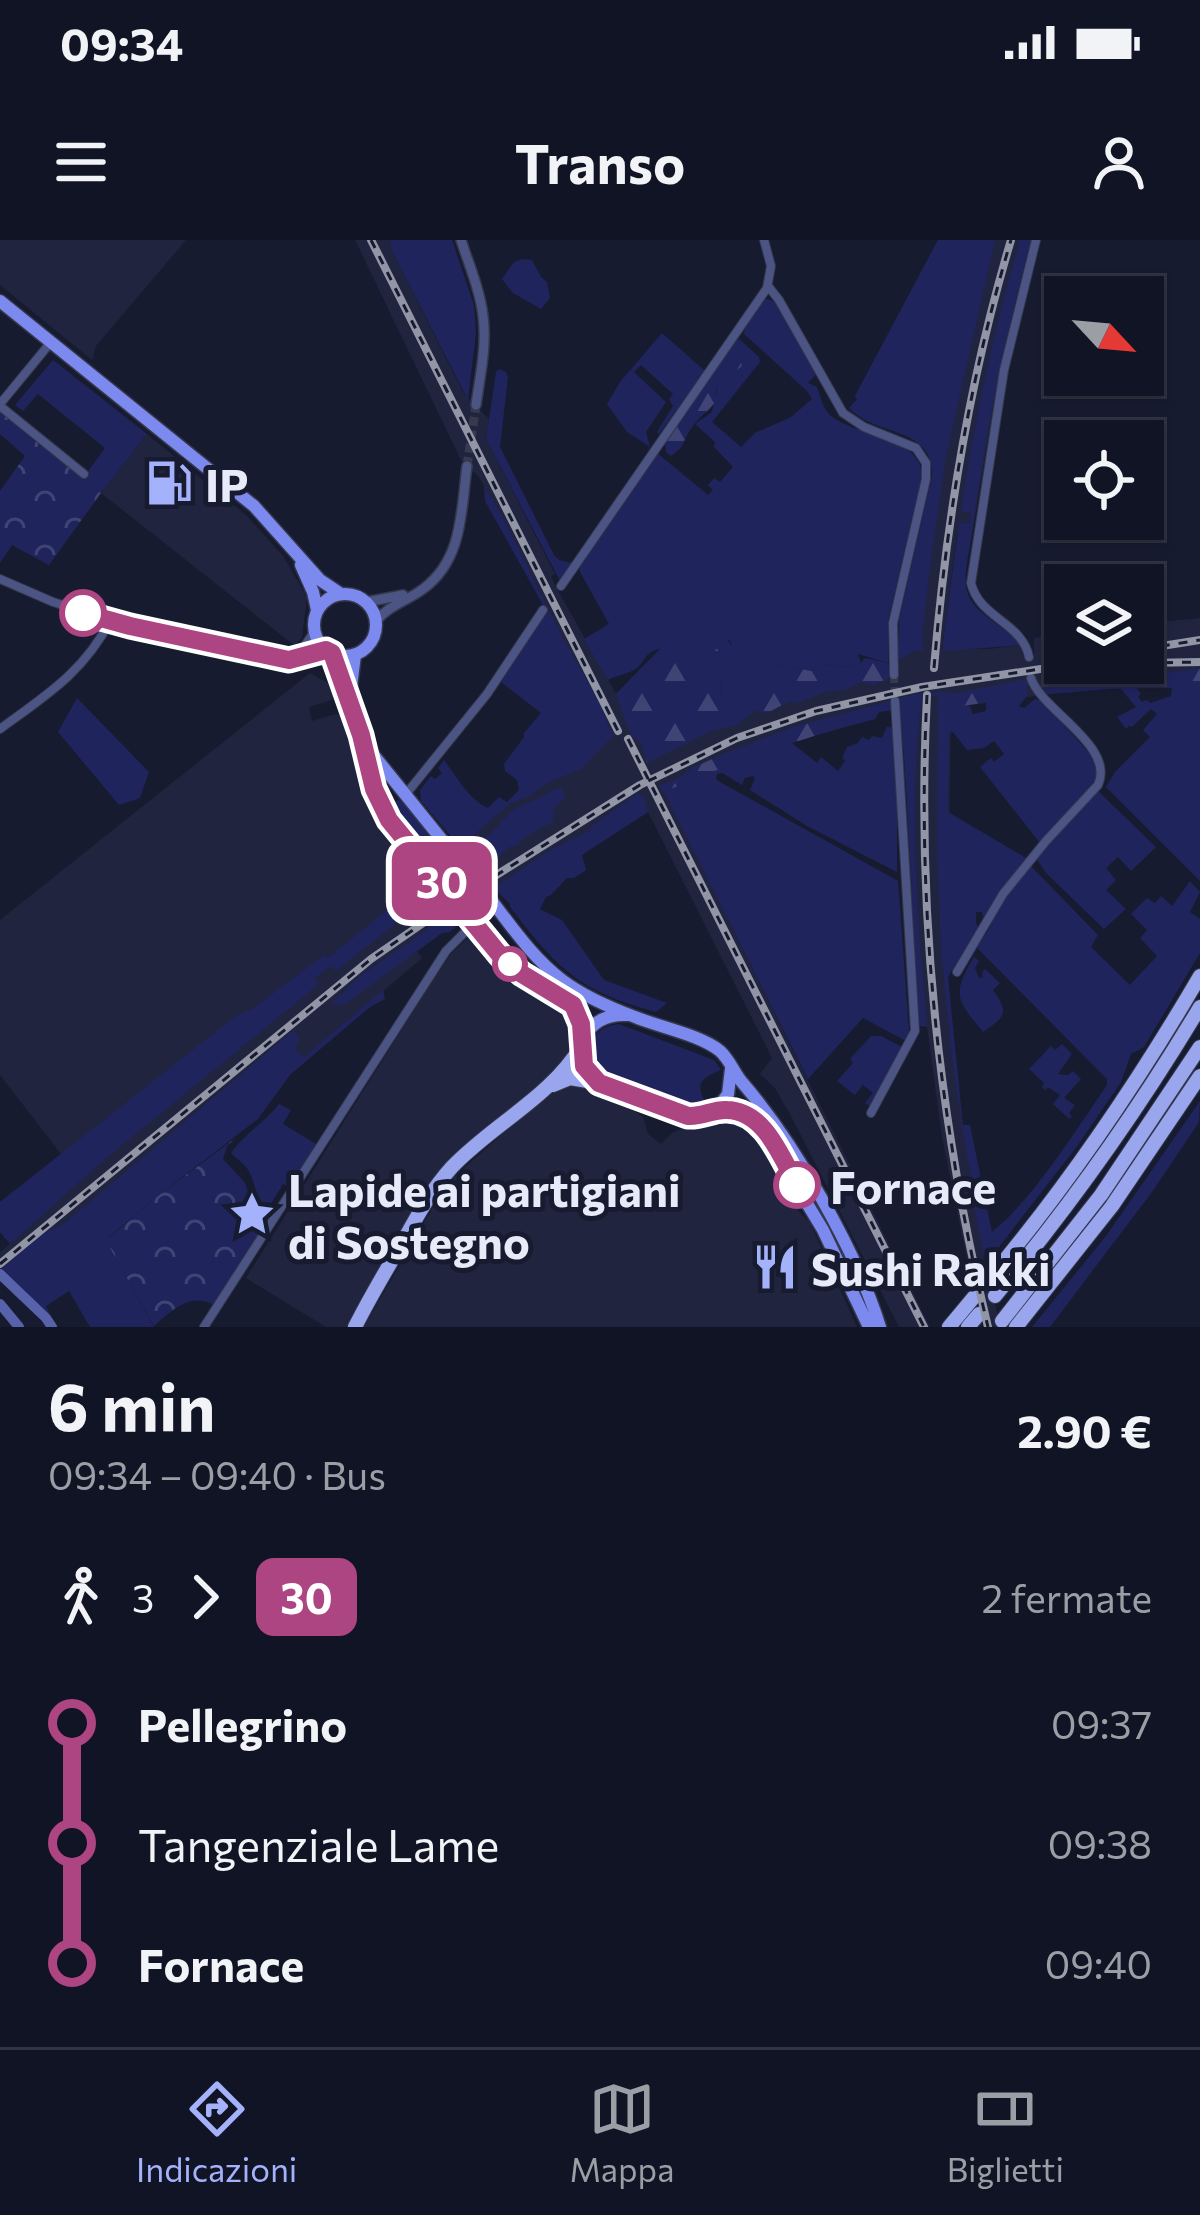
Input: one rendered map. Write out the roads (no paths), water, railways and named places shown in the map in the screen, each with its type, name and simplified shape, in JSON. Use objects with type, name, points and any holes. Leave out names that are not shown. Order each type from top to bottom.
[{"type":"highway","points":[[990,1278],[1102,1130],[1200,976]]},
{"type":"highway","points":[[995,1296],[1103,1156],[1200,1007]]},
{"type":"highway","points":[[355,1327],[448,1171],[543,1090],[570,1064],[583,1042]]},
{"type":"highway","points":[[1009,1324],[1200,1047]]},
{"type":"highway","points":[[1009,1324],[1112,1206],[1200,1076]]},
{"type":"highway","points":[[543,1090],[570,1078],[599,1083]]},
{"type":"highway","points":[[949,1327],[974,1297]]},
{"type":"highway","points":[[968,1327],[980,1314]]},
{"type":"main road","points":[[0,301],[247,500],[322,582],[366,602],[376,621],[372,640],[355,655],[350,701]]},
{"type":"main road","points":[[292,548],[313,592],[314,632],[329,652],[350,701],[382,807],[444,884]]},
{"type":"main road","points":[[317,610],[341,594]]},
{"type":"main road","points":[[329,652],[355,655]]},
{"type":"main road","points":[[361,735],[372,755],[463,866]]},
{"type":"main road","points":[[484,891],[560,979],[632,1016],[722,1052],[764,1106],[819,1197],[880,1327]]},
{"type":"main road","points":[[460,904],[518,971],[573,1005],[580,1018],[584,1066],[599,1083],[688,1116],[716,1110],[755,1119],[823,1230],[869,1327]]},
{"type":"main road","points":[[583,1042],[593,1024],[603,1018],[632,1016]]},
{"type":"main road","points":[[716,1110],[729,1092],[730,1064]]},
{"type":"street","points":[[461,240],[483,319],[484,352],[476,405]]},
{"type":"street","points":[[561,586],[768,286],[771,270],[764,240]]},
{"type":"street","points":[[1029,657],[1024,640],[981,604],[970,583],[1004,370],[1036,240]]},
{"type":"street","points":[[768,286],[846,416],[914,446],[926,463],[892,629],[894,675]]},
{"type":"street","points":[[51,342],[0,405],[85,474]]},
{"type":"street","points":[[376,621],[444,570],[455,547],[467,466]]},
{"type":"street","points":[[0,579],[110,621],[294,660],[329,652]]},
{"type":"street","points":[[366,602],[425,588]]},
{"type":"street","points":[[405,796],[487,694],[544,610]]},
{"type":"street","points":[[0,729],[68,679],[110,621]]},
{"type":"street","points":[[283,658],[303,648],[314,632]]},
{"type":"street","points":[[957,971],[1003,894],[1103,775],[1101,764],[1081,736],[1035,690],[1031,678]]},
{"type":"street","points":[[872,1113],[915,1030],[895,700]]},
{"type":"street","points":[[204,1327],[446,951],[474,923]]},
{"type":"waterway","points":[[0,1274],[52,1327]]},
{"type":"waterway","points":[[0,1304],[19,1327]]},
{"type":"tunnel","points":[[467,466],[476,405]]},
{"type":"tunnel","points":[[894,675],[895,701]]},
{"type":"tunnel","points":[[463,866],[484,891]]},
{"type":"railway","points":[[371,240],[618,731]]},
{"type":"railway","points":[[934,668],[961,452],[1011,240]]},
{"type":"railway","points":[[1164,646],[1200,640]]},
{"type":"railway","points":[[1164,663],[1200,662]]},
{"type":"railway","points":[[0,1264],[371,959],[640,785],[737,738],[816,711],[922,687],[1044,668]]},
{"type":"railway","points":[[927,695],[925,855],[935,1013],[956,1171],[988,1327]]},
{"type":"railway","points":[[628,739],[924,1327]]},
{"type":"place","name":"IP","points":[[169,483]]},
{"type":"place","name":"Fornace","points":[[797,1185]]},
{"type":"place","name":"Lapide ai partigiani di Sostegno","points":[[252,1214]]},
{"type":"place","name":"Sushi Rakki","points":[[775,1267]]}]
